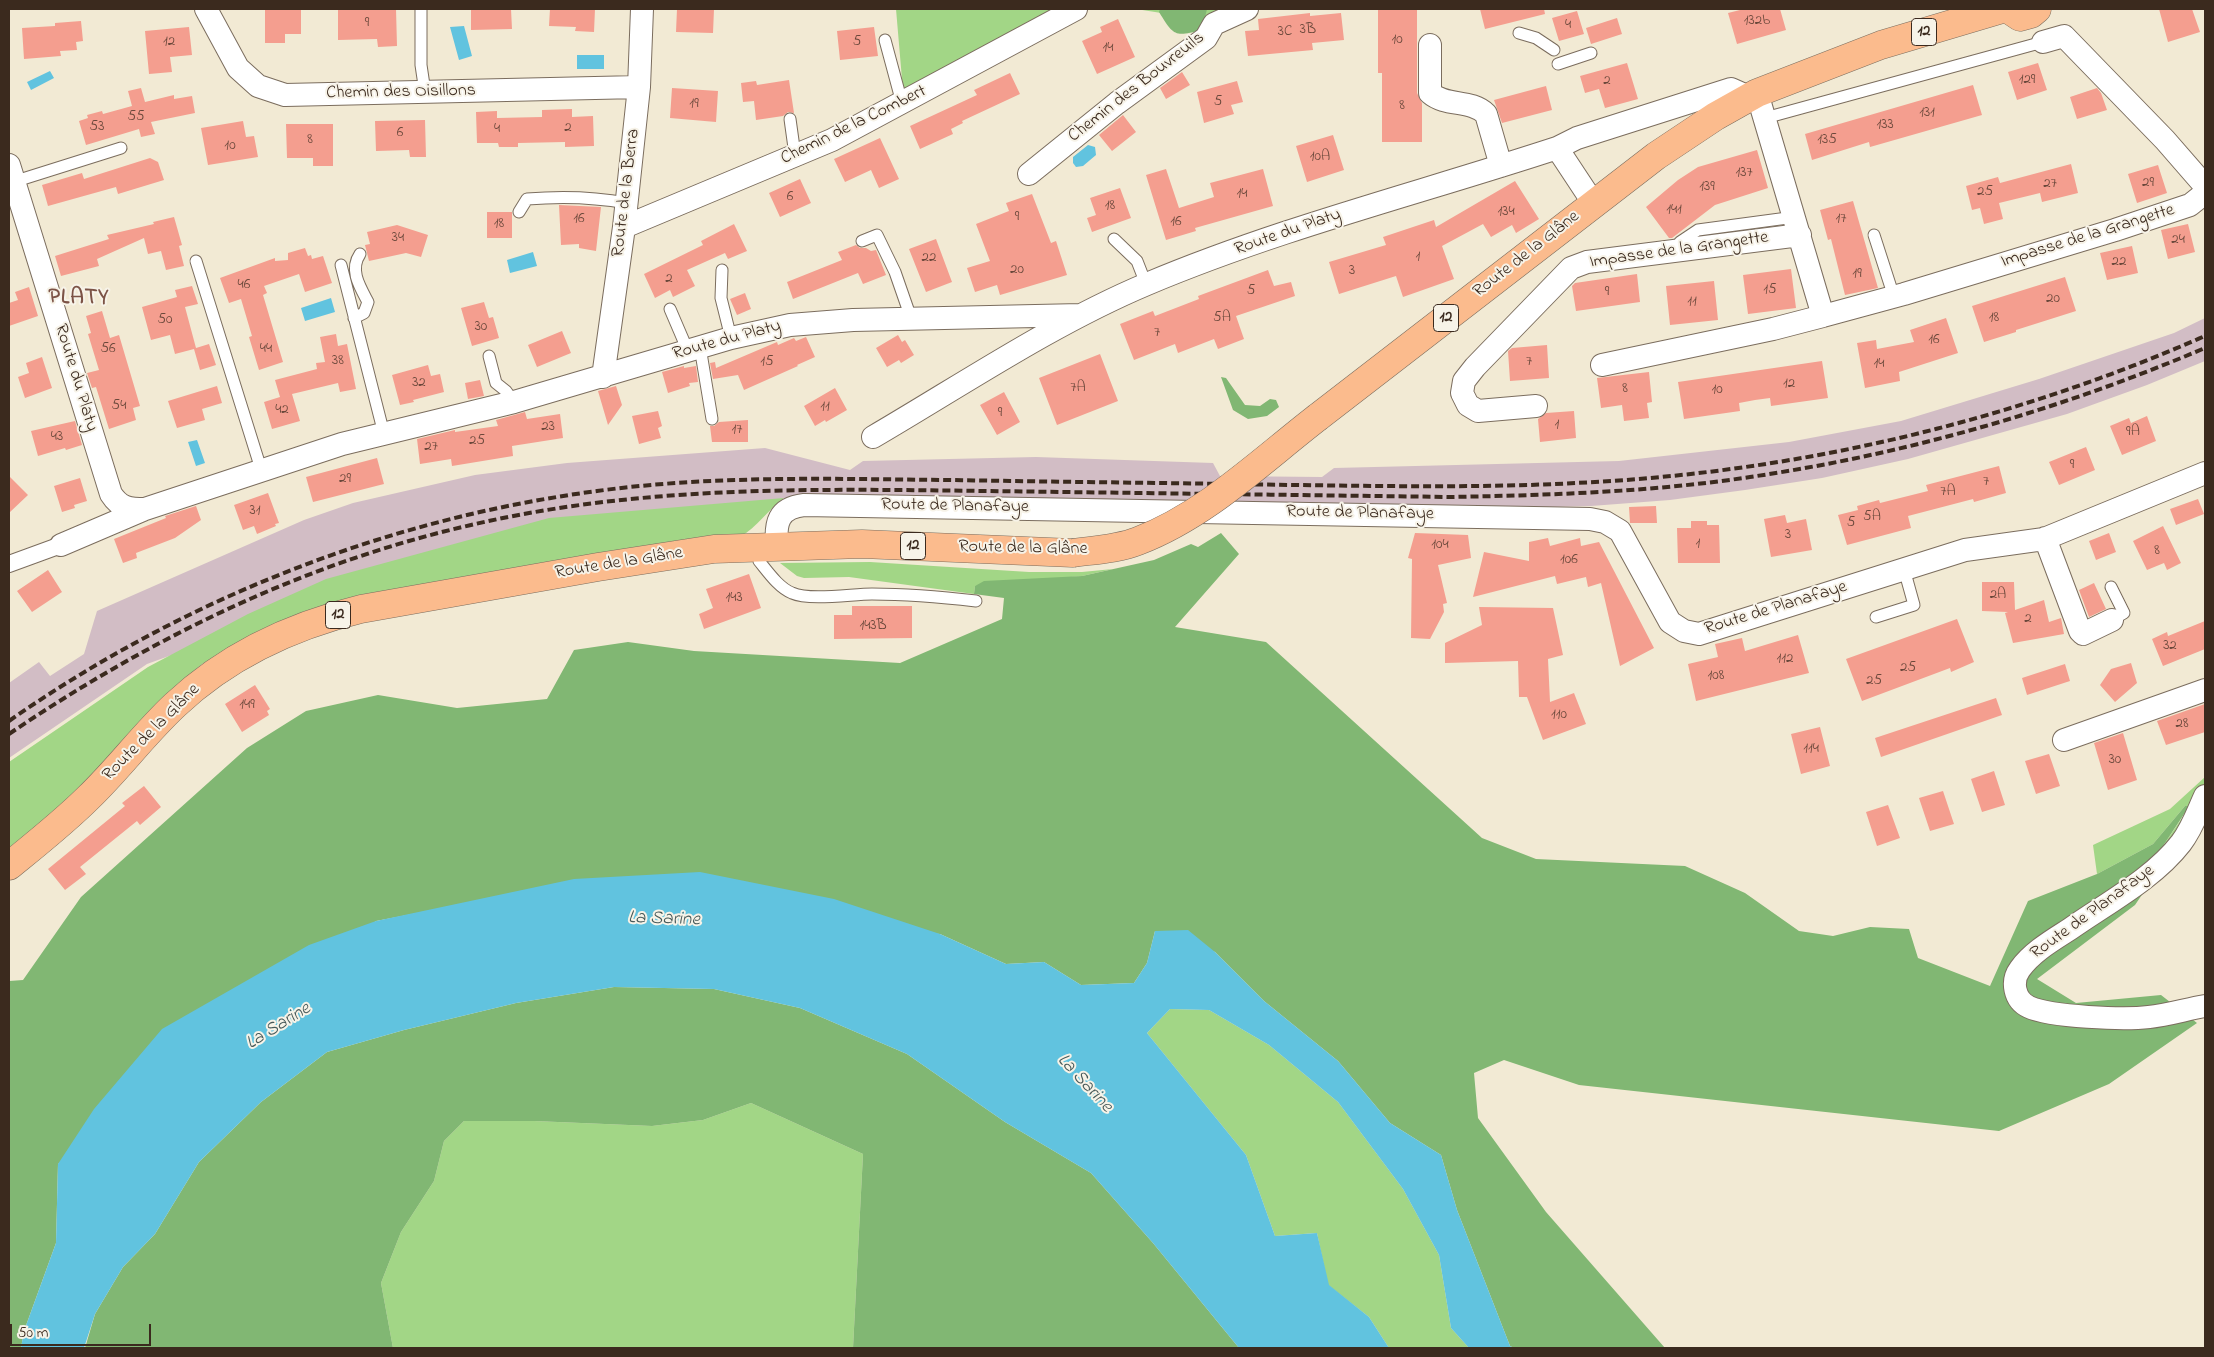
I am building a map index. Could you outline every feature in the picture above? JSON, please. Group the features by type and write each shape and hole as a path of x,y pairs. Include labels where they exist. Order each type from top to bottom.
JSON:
{"main road":[{"name":"Route de la Glâne","path":"9,866 90,796 174,706 202,681 268,641 299,627 361,609 598,567 714,549 768,554 862,544 1074,553 1112,548 1136,542 1172,526 1203,507 1656,156 1753,95 1881,45 2002,9"},
{"path":"2008,9 2020,17 2031,14 2037,9"}],"street":[{"name":"Chemin des Oisillons","path":"206,9 238,68 258,86 285,95 639,88"},
{"name":"Route de la Berra","path":"603,377 627,204 639,88 642,9"},
{"name":"Chemin de la Combert","path":"624,227 832,140 1076,9"},
{"name":"Chemin des Bouvreuils","path":"1029,174 1117,103 1206,38 1214,24 1240,10 1247,9"},
{"path":"2043,42 2064,36 2165,140 2205,186"},
{"path":"1430,45 1430,93 1436,99 1480,108 1486,114 1501,166"},
{"name":"Route du Platy","path":"873,437 1080,315 1146,284 1199,263 1366,207 1557,148 1577,138 1731,89 1753,95"},
{"path":"1753,95 1765,118 1824,316"},
{"path":"1557,148 1594,204"},
{"name":"Route du Platy","path":"11,174 111,494 124,508 145,509"},
{"name":"Impasse de la Grangette","path":"1602,365 1773,329 1894,297 2190,205 2205,193"},
{"name":"Impasse de la Grangette","path":"1536,406 1478,411 1468,405 1462,393 1464,381 1474,368 1571,268 1587,262 1797,226"},
{"name":"Route du Platy","path":"61,545 145,509 260,469 342,444 514,402 731,338 790,324 911,318 1080,315"},
{"name":"Route de Planafaye","path":"768,554 781,516 791,508 804,505 1590,519 1605,522 1620,531 1670,622 1684,631 1699,634 1965,550 2045,538 2205,473"},
{"path":"2045,538 2080,631 2083,634 2112,620"},
{"path":"9,564 61,545"},
{"path":"2064,740 2205,690"},
{"name":"Route de Planafaye","path":"2205,796 2182,842 2168,858 2144,878 2037,952 2019,969 2014,983 2017,998 2027,1007 2042,1011 2100,1017 2148,1017 2205,1006"}],"lane":[{"path":"421,9 421,65 425,92"},
{"path":"1519,32 1536,38 1554,50"},
{"path":"885,40 902,103"},
{"path":"1765,118 2043,42"},
{"path":"1558,64 1592,53"},
{"path":"790,119 795,156"},
{"path":"11,174 121,148"},
{"path":"519,212 527,199 598,198 627,204"},
{"path":"1680,242 1698,230 1797,226"},
{"path":"862,241 877,234 895,272 911,318"},
{"path":"1874,234 1894,297"},
{"path":"1114,239 1136,260 1146,284"},
{"path":"354,318 364,313 368,302 355,270 356,260 360,254"},
{"path":"196,261 260,469"},
{"path":"341,265 384,434"},
{"path":"722,270 721,298 731,338"},
{"path":"670,309 694,349 712,419"},
{"path":"489,356 496,384 506,391 514,402"},
{"path":"768,554 776,581 791,593 806,596 874,594 976,601"},
{"path":"1876,617 1914,605 1904,569"},
{"path":"2112,587 2124,613 2112,620"}],"shaded area":[{"path":"2205,318 2205,361 2147,385 2067,414 1908,459 1822,478 1670,500 1591,506 1512,508 784,498 690,537 356,588 147,664 9,758 9,683 39,662 50,676 84,654 97,611 304,520 353,503 475,475 567,463 765,448 850,470 863,461 1036,457 1213,463 1220,476 1322,477 1334,468 1619,461 1789,442 1901,421 2039,379 2174,333"}],"green space":[{"path":"896,9 1068,9 903,91"},
{"path":"1136,9 1233,9 1212,21"},
{"path":"1160,9 1207,9 1202,30 1180,34 1168,26 1159,12"},
{"path":"1221,377 1226,378 1245,405 1260,406 1270,399 1276,400 1279,407 1267,416 1248,419 1233,410"},
{"path":"784,498 740,537 347,602 306,611 258,631 202,664 177,686 94,776 9,854 9,762 148,667 248,614 326,579 549,518"},
{"path":"1221,533 1239,554 1175,627 1266,642 1482,838 1536,859 1685,866 1745,893 1799,931 1833,936 1870,927 1909,929 1918,958 1990,986 2028,901 2097,874 2153,844 2185,806 2188,806 2163,846 2154,855 2156,874 2135,905 2037,979 2076,1003 2161,995 2197,1023 2109,1084 1999,1131 1579,1085 1504,1060 1474,1073 1478,1118 1546,1212 1665,1348 1514,1348 1510,1346 1457,1210 1441,1155 1390,1123 1338,1061 1264,1001 1215,952 1155,931 1147,963 1134,983 1081,985 1044,962 1006,964 940,934 460,905 376,921 58,1164 56,1243 24,1331 21,1348 9,1348 9,981 23,980 81,897 247,748 306,711 378,695 457,708 547,699 574,650 628,642 694,651 900,663 1002,619 1004,598 974,594 975,586 984,581 1082,576 1154,560 1191,544 1198,547"},
{"path":"870,562 1029,572 1082,572 1113,569 1082,576 975,586 974,594 849,577 804,578 797,576 780,563"},
{"path":"2205,777 2193,809 2154,862 2154,855 2163,846 2188,809 2188,806 2185,806 2153,844 2097,874 2093,845 2170,809"},
{"path":"614,987 714,989 800,1008 907,1054 1005,1122 1091,1173 1153,1243 1239,1348 853,1348 863,1154 751,1103 703,1120 652,1126 534,1121 464,1121 444,1141 434,1181 401,1232 381,1283 393,1348 85,1348 95,1314 123,1267 155,1234 199,1162 261,1102 327,1052 404,1030 516,1003"},
{"path":"1170,1009 1209,1010 1269,1045 1338,1102 1403,1189 1439,1255 1451,1328 1469,1348 1389,1348 1369,1317 1328,1285 1317,1233 1275,1236 1246,1155 1147,1033"},
{"path":"751,1103 863,1154 853,1348 393,1348 381,1283 401,1232 434,1181 444,1141 464,1121 534,1121 652,1126 703,1120"}],"water":[{"path":"464,26 472,56 459,60 450,27"},
{"path":"577,55 604,55 604,69 577,69"},
{"path":"50,71 54,78 31,90 27,82"},
{"path":"1088,145 1095,147 1096,155 1083,166 1076,167 1073,163 1073,157"},
{"path":"533,252 537,266 510,273 507,260"},
{"path":"331,298 335,312 305,321 301,308"},
{"path":"197,440 205,463 196,466 188,442"},
{"name":"La Sarine","path":"700,872 834,899 940,934 1006,964 1044,962 1081,985 1134,983 1147,963 1155,931 1188,930 1215,952 1264,1001 1338,1061 1390,1123 1441,1155 1457,1210 1510,1346 1514,1348 1469,1348 1451,1328 1439,1255 1403,1189 1338,1102 1269,1045 1209,1010 1170,1009 1147,1033 1246,1155 1275,1236 1317,1233 1329,1285 1369,1317 1389,1348 1239,1348 1153,1243 1091,1173 1005,1122 907,1054 800,1008 714,989 614,987 516,1003 404,1030 327,1052 261,1102 199,1162 155,1234 123,1267 95,1314 84,1348 21,1348 24,1331 56,1243 58,1164 94,1109 162,1029 309,945 376,921 574,879"}],"building":[{"path":"265,9 301,9 301,34 285,34 285,43 265,43"},
{"path":"338,9 396,9 397,46 378,47 377,39 338,40"},
{"path":"471,9 511,9 512,29 471,30"},
{"path":"550,9 595,9 594,32 575,31 576,27 549,26"},
{"path":"677,9 714,9 713,33 676,32"},
{"path":"1378,9 1417,9 1417,93 1422,103 1422,142 1382,142 1382,73 1378,73"},
{"path":"1480,9 1544,9 1545,14 1485,29"},
{"path":"1744,9 1780,9 1786,30 1737,44 1728,13"},
{"path":"2159,9 2192,9 2200,32 2168,42"},
{"path":"1577,11 1584,34 1559,41 1552,18"},
{"path":"1310,13 1310,16 1341,13 1344,40 1312,43 1313,50 1248,56 1245,31 1259,30 1258,19"},
{"path":"1617,18 1622,34 1591,44 1586,28"},
{"path":"1118,19 1135,57 1097,74 1082,41 1102,32 1100,27"},
{"path":"81,21 83,41 76,42 77,50 60,51 61,56 24,59 22,28 55,26 55,23"},
{"path":"189,27 192,55 170,57 172,72 149,74 145,31"},
{"path":"874,27 878,56 840,60 837,31"},
{"path":"1627,63 1638,99 1605,108 1599,89 1585,93 1580,76"},
{"path":"2038,63 2047,90 2017,100 2008,72"},
{"path":"1182,72 1190,85 1166,99 1160,88"},
{"path":"1010,73 1020,94 962,121 963,123 951,129 953,134 920,149 910,126 977,95 974,90"},
{"path":"789,80 794,113 788,112 783,116 756,120 754,101 743,102 741,83 756,81 757,85"},
{"path":"1237,81 1243,102 1231,105 1234,114 1204,123 1197,92"},
{"path":"1973,85 1982,115 1870,147 1869,142 1812,160 1805,134"},
{"path":"1546,86 1552,110 1502,123 1494,100"},
{"path":"141,88 145,102 174,95 174,99 192,96 195,113 151,122 155,134 141,137 139,129 86,145 79,121 88,118 87,115 102,111 103,114 132,106 128,91"},
{"path":"672,88 718,91 716,122 670,118"},
{"path":"2097,88 2101,93 2107,110 2077,119 2070,97"},
{"path":"572,109 572,117 593,116 594,146 565,147 565,142 518,143 518,147 499,147 498,143 477,143 476,112 497,111 497,118 542,117 542,110"},
{"path":"1123,115 1136,132 1112,151 1099,135"},
{"path":"425,120 426,157 410,157 409,150 376,151 375,121"},
{"path":"243,121 246,137 254,136 258,157 208,165 201,128"},
{"path":"286,124 333,124 333,166 313,166 313,158 287,158"},
{"path":"1333,135 1344,170 1307,182 1296,146"},
{"path":"880,138 899,179 879,188 871,170 845,182 834,159"},
{"path":"1757,150 1768,188 1715,205 1672,238 1669,238 1646,207 1678,180 1698,167"},
{"path":"150,158 158,162 164,180 118,194 116,187 48,206 42,185 82,173 84,179"},
{"path":"2071,164 2078,193 2042,202 2040,193 1999,203 2003,219 1984,224 1980,208 1972,210 1966,186 1998,177 2000,183"},
{"path":"2158,165 2167,193 2137,203 2128,174"},
{"path":"1166,169 1179,208 1214,197 1210,183 1263,169 1273,206 1195,228 1196,231 1166,240 1146,175"},
{"path":"800,179 811,203 780,217 769,193"},
{"path":"1515,181 1539,219 1516,233 1512,225 1491,237 1483,224 1442,246 1454,279 1403,297 1396,276 1339,294 1329,262 1386,245 1383,237 1434,220 1436,227"},
{"path":"1120,188 1131,218 1092,232 1087,218 1096,215 1090,198"},
{"path":"1032,194 1051,243 1056,241 1067,275 1000,295 997,285 975,292 967,268 990,261 976,224 1009,211 1006,203"},
{"path":"1853,201 1878,288 1845,295 1831,239 1828,240 1820,210"},
{"path":"559,205 601,207 596,251 579,248 579,244 561,245"},
{"path":"487,212 512,212 512,238 487,238"},
{"path":"174,217 182,245 179,246 184,266 166,270 161,251 148,254 144,238 97,259 99,266 61,276 55,256 109,239 107,235 154,224 153,222"},
{"path":"734,224 747,251 728,259 725,253 687,270 695,286 673,297 670,290 655,298 644,274 703,245 701,241"},
{"path":"2188,224 2195,252 2168,259 2161,230"},
{"path":"397,225 428,235 421,257 406,253 369,261 365,245 370,244 367,232"},
{"path":"936,239 952,282 926,292 909,249"},
{"path":"856,245 871,251 876,250 886,275 863,284 858,273 793,299 787,282 842,260 838,252"},
{"path":"2132,246 2138,273 2107,280 2100,253"},
{"path":"305,248 308,256 311,255 312,259 323,256 332,283 305,292 299,274 264,286 267,293 263,295 283,362 259,370 249,337 252,336 241,299 229,303 220,278 275,258 275,261 288,260 288,253"},
{"path":"1791,269 1796,308 1748,314 1743,275"},
{"path":"1268,270 1274,286 1291,282 1295,296 1236,316 1244,339 1218,349 1214,339 1178,353 1175,344 1134,360 1120,324 1153,311 1155,316 1199,299 1198,296"},
{"path":"1637,274 1640,302 1576,311 1572,286 1575,283"},
{"path":"2065,277 2076,311 1984,342 1972,306"},
{"path":"1714,281 1718,320 1670,325 1666,286"},
{"path":"192,286 198,304 185,307 196,348 209,344 216,365 200,370 194,349 175,354 170,335 151,340 142,307 177,297 175,290"},
{"path":"29,287 38,316 9,326 9,303 18,300 15,292"},
{"path":"745,293 751,309 737,315 730,299"},
{"path":"484,302 489,318 493,317 499,338 472,346 461,308"},
{"path":"102,311 110,338 119,335 140,406 133,408 136,420 109,429 96,387 92,388 87,373 99,370 88,334 91,333 86,316"},
{"path":"1946,318 1958,353 1899,372 1900,381 1865,388 1857,343 1876,340 1877,349 1914,342 1910,330"},
{"path":"562,331 571,353 537,367 528,345"},
{"path":"336,334 338,346 347,344 356,389 340,392 338,383 292,394 300,421 272,429 264,402 280,397 275,380 317,369 316,363 325,362 320,337"},
{"path":"898,335 902,342 905,340 914,355 901,363 899,360 887,367 876,348"},
{"path":"806,337 815,357 798,366 744,390 738,375 713,379 710,363 715,362 716,368 777,342 778,345 794,338 796,341"},
{"path":"1547,345 1549,378 1510,381 1508,351 1512,348"},
{"path":"1100,354 1118,401 1057,425 1039,378"},
{"path":"42,357 52,388 25,398 18,377 29,373 26,363"},
{"path":"1822,361 1828,398 1771,406 1770,398 1755,400 1739,403 1740,411 1684,419 1678,382"},
{"path":"428,365 431,376 440,374 444,392 400,405 392,375"},
{"path":"684,366 684,368 696,366 698,382 689,383 690,386 668,393 662,372"},
{"path":"1649,372 1652,402 1647,403 1649,418 1624,421 1622,405 1601,408 1597,378"},
{"path":"480,380 484,396 468,399 465,383"},
{"path":"217,386 222,403 202,409 205,420 177,428 168,401"},
{"path":"616,386 622,405 608,425 598,391"},
{"path":"835,388 847,410 815,426 804,406"},
{"path":"1004,392 1020,422 997,435 980,405"},
{"path":"658,411 662,426 658,428 661,438 639,444 632,416"},
{"path":"1574,411 1576,438 1540,442 1538,419 1546,413"},
{"path":"525,412 527,419 560,414 563,438 512,446 513,456 452,466 451,459 420,464 417,439 455,430 455,432 498,426 496,420"},
{"path":"2147,416 2156,441 2122,455 2110,426 2129,418 2131,423"},
{"path":"748,420 748,442 712,442 710,426 714,426 719,422"},
{"path":"75,421 82,445 38,456 31,431"},
{"path":"2086,447 2095,470 2059,485 2049,462"},
{"path":"377,458 384,484 313,502 306,477"},
{"path":"1999,466 2006,493 1974,502 1973,499 1908,516 1911,528 1847,545 1838,515 1858,510 1857,506 1879,500 1880,503 1928,491 1926,485"},
{"path":"9,476 28,495 9,513"},
{"path":"80,478 87,501 74,505 75,508 62,512 54,486"},
{"path":"268,493 279,523 257,534 254,526 243,530 234,505"},
{"path":"2198,499 2204,514 2176,525 2170,509"},
{"path":"196,506 201,520 175,538 136,553 137,558 123,563 114,539 166,518 165,516"},
{"path":"1656,506 1657,523 1630,523 1629,507"},
{"path":"1785,515 1787,523 1806,519 1812,550 1771,557 1764,519"},
{"path":"1691,521 1707,521 1707,525 1719,525 1720,563 1678,563 1677,528 1691,528"},
{"path":"2163,526 2181,563 2167,570 2164,563 2147,570 2133,541"},
{"path":"1415,533 1468,535 1471,558 1438,565 1447,603 1443,604 1444,612 1430,639 1411,638 1412,559 1408,558"},
{"path":"2109,533 2116,552 2096,560 2089,541"},
{"path":"1548,538 1550,546 1580,538 1581,546 1599,542 1654,648 1620,666 1601,583 1588,587 1586,577 1557,584 1555,576 1473,597 1484,552 1529,561 1529,542"},
{"path":"48,570 62,592 32,612 17,591"},
{"path":"749,574 761,608 704,629 699,614 713,608 706,589"},
{"path":"1982,582 2014,582 2015,610 2044,600 2049,622 2061,618 2064,634 2013,643 2005,613 2008,612 1982,611"},
{"path":"2094,583 2106,609 2089,617 2079,590"},
{"path":"852,606 912,606 912,638 834,639 834,615 852,615"},
{"path":"1479,607 1553,608 1563,655 1548,659 1550,702 1574,693 1586,724 1543,740 1527,697 1519,697 1518,661 1445,663 1445,643 1482,625"},
{"path":"1957,619 1974,662 1951,672 1950,668 1862,701 1846,659"},
{"path":"2205,621 2205,649 2163,666 2152,639 2167,632 2168,636"},
{"path":"1798,635 1809,673 1696,701 1688,664 1718,657 1715,644 1742,638 1745,651"},
{"path":"2131,663 2137,683 2115,702 2100,685 2111,669"},
{"path":"2065,664 2070,681 2027,695 2022,678"},
{"path":"255,685 270,709 267,711 269,715 242,732 225,704"},
{"path":"1996,698 2002,715 1881,757 1875,738"},
{"path":"2205,704 2205,732 2166,745 2157,721"},
{"path":"1820,727 1830,766 1801,774 1791,734"},
{"path":"2123,733 2137,780 2108,790 2094,743"},
{"path":"2049,754 2060,786 2036,794 2025,761"},
{"path":"1994,771 2005,805 1982,812 1971,779"},
{"path":"144,786 161,807 140,825 137,821 80,867 86,874 65,890 48,869 125,806 122,803"},
{"path":"1943,791 1954,824 1930,831 1919,798"},
{"path":"1888,805 1900,838 1877,846 1866,812"}],"railway":[{"path":"9,721 76,677 145,638 216,602 290,571 364,544 441,522 518,504 597,491 685,482 729,480 950,480 1505,486 1657,477 1738,468 1818,455 1898,438 1976,418 2054,394 2130,367 2205,336"},
{"path":"9,734 118,666 231,608 289,583 348,560 409,541 471,525 535,512 663,496 792,490 1452,497 1564,494 1676,486 1750,477 1867,456 1982,427 2094,391 2205,348"}],"district":[{"name":"PLATY","path":"79,299"}]}
